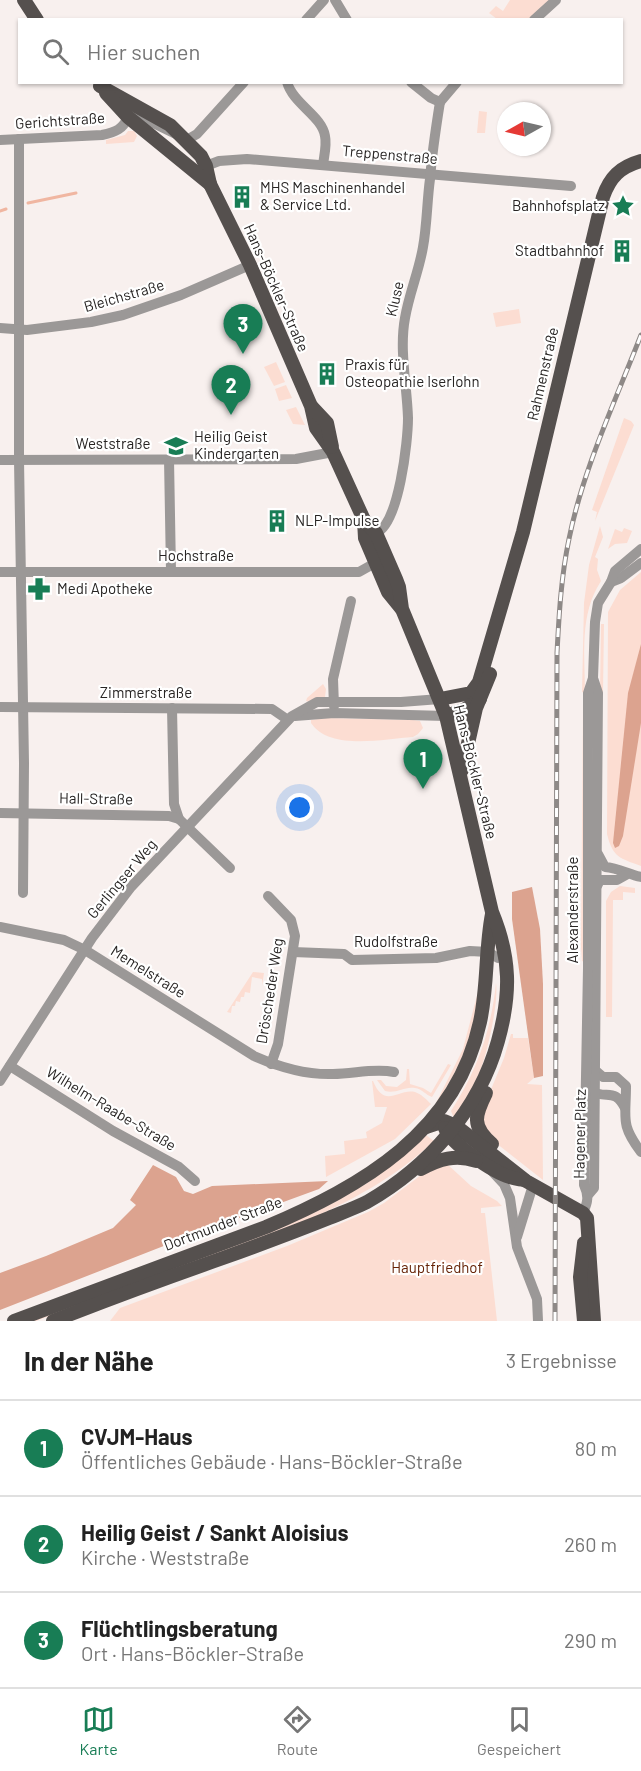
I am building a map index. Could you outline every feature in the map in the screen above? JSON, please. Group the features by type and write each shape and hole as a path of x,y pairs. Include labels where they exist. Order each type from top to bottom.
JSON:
{"main road":[{"name":"Hans-Böckler-Straße","path":"98,84 128,117 210,184"},
{"name":"Hans-Böckler-Straße","path":"98,84 170,125 201,156 210,184 250,266 311,406 316,428 333,452 363,520 365,538 382,563 446,716 492,912 502,937 507,976 505,1008 496,1050 478,1090 449,1128"},
{"name":"Rahmenstraße","path":"440,699 471,693 478,682 523,532 603,197 617,172 641,161"},
{"name":"Hans-Böckler-Straße","path":"363,520 376,533 382,563"},
{"name":"Rahmenstraße","path":"461,774 473,720 496,650 500,613"},
{"path":"446,716 465,710 480,699"},
{"name":"Hans-Böckler-Straße","path":"489,1068 498,1011 493,955 488,932 492,912"},
{"name":"Hans-Böckler-Straße","path":"426,1127 459,1079 473,1048 493,955"},
{"path":"449,1128 487,1029 492,999 493,955"},
{"path":"496,1050 493,1076 477,1111 477,1123 482,1135 512,1161 526,1180"},
{"path":"426,1127 449,1128 585,1220"},
{"name":"Dortmunder Straße","path":"14,1321 303,1212 361,1180 409,1144 426,1127"},
{"path":"449,1128 484,1164"},
{"name":"Dortmunder Straße","path":"53,1321 294,1232 365,1203 406,1177 449,1128"},
{"path":"406,1177 442,1159 467,1157 509,1177 526,1180"},
{"path":"584,1321 581,1261 585,1220"},
{"path":"585,1220 594,1321"}],"street":[{"path":"308,18 324,0"},
{"path":"335,0 346,18"},
{"path":"536,18 556,0"},
{"path":"128,117 139,116 183,138 197,134 242,84"},
{"path":"288,84 292,94 317,120 324,132 326,137 323,165"},
{"path":"414,84 440,102 455,84"},
{"name":"Kluse","path":"376,533 381,531 390,520 403,469 408,420 403,332 423,246 440,102"},
{"name":"Gerichtstraße","path":"0,140 102,135 115,132 124,126 128,117"},
{"path":"20,139 18,329 23,893"},
{"name":"Treppenstraße","path":"206,166 219,161 247,159 571,186"},
{"name":"Bleichstraße","path":"0,328 27,330 91,322 123,315 181,295 250,266"},
{"name":"Weststraße","path":"0,460 297,459 333,452"},
{"path":"169,459 171,571"},
{"name":"Alexanderstraße","path":"585,1110 594,1077 596,876 588,693 593,678 595,622 598,603 615,571 641,549"},
{"name":"Hochstraße","path":"0,572 359,572 382,563"},
{"path":"611,582 621,578 641,563"},
{"path":"334,707 333,679 351,601"},
{"name":"Alexanderstraße","path":"593,678 598,693 597,851 586,1020 594,1077"},
{"path":"290,718 334,707 440,699"},
{"name":"Zimmerstraße","path":"0,707 272,709 290,718"},
{"path":"334,707 446,716"},
{"path":"172,708 174,804 179,819 230,868"},
{"name":"Gerlingser Weg","path":"0,1081 85,950 131,887 290,718"},
{"name":"Hall-Straße","path":"0,813 169,816 179,819"},
{"path":"596,876 617,880 626,875 641,878"},
{"name":"Dröscheder Weg","path":"268,896 291,920 295,936 278,1044 271,1064"},
{"name":"Memelstraße","path":"0,927 64,940 85,950 254,1056 271,1064 315,1074 380,1069 394,1072"},
{"name":"Rudolfstraße","path":"293,952 344,954 352,960 436,958 470,951 493,955"},
{"name":"Wilhelm-Raabe-Straße","path":"10,1066 113,1131 179,1167 195,1181"},
{"path":"625,1108 621,1099 616,1095 591,1092 594,1077 616,1077 626,1086 625,1122 628,1135 641,1152"},
{"name":"Hagener Platz","path":"588,1195 594,1188 596,1094"},
{"name":"Hagener Platz","path":"585,1110 584,1185 588,1195 585,1220"},
{"path":"484,1164 504,1184 510,1198 519,1253 537,1299 538,1321"},
{"path":"516,1240 526,1180"}],"green space":[{"path":"510,0 554,0 533,18 496,18 489,13 496,6 503,11"},
{"path":"479,111 487,112 485,133 477,133"},
{"path":"128,131 134,131 137,136 134,142 106,144 106,140 125,135"},
{"path":"519,309 521,323 496,327 493,313"},
{"path":"276,362 285,382 274,386 264,367"},
{"path":"286,385 292,398 279,401 275,389"},
{"path":"296,407 305,425 293,424 286,410"},
{"path":"624,418 634,425 595,521 597,512 592,510"},
{"path":"600,526 603,537 595,557 598,559 597,570 601,581 589,607 586,621 585,693 582,692 584,603 589,565"},
{"path":"624,528 632,531 627,543 615,544 608,549 615,529 622,532"},
{"path":"641,572 641,866 618,856 607,834 608,612 620,590"},
{"path":"601,624 604,624 603,693 600,693"},
{"path":"323,684 326,689 325,697 306,701 307,698"},
{"path":"585,699 584,962 581,947 583,701"},
{"path":"325,718 413,720 420,721 423,728 413,737 373,741 344,740 320,732 311,723 311,720"},
{"path":"620,886 635,888 635,893 623,892 623,900 613,900 612,1017 606,1017 606,901 611,892"},
{"path":"253,972 264,973 262,986 262,979 252,977 250,993 245,992 240,1002 236,1001 235,1006 232,1006 231,1013 227,1012"},
{"path":"496,983 494,1017 481,1070 453,1116 451,1111 468,1081 481,1050 491,1018"},
{"path":"480,984 466,1048 435,1105 463,1049"},
{"path":"511,1034 513,1038 528,1038 534,1078 527,1084 542,1085 543,1180 492,1140 480,1116 504,1058"},
{"path":"448,1064 451,1065 432,1097 415,1088 385,1091 377,1080 381,1080 386,1086 397,1087 406,1080 407,1069 409,1069 410,1084 431,1093"},
{"path":"372,1081 382,1094 387,1096 415,1092 431,1104 395,1139 326,1177 325,1156 345,1154 344,1141 367,1138 366,1132 382,1123 387,1107 375,1107"},
{"path":"426,1135 434,1141 404,1166 372,1187 322,1214 36,1321 27,1321 284,1226 366,1184"},
{"name":"Hauptfriedhof","path":"446,1163 471,1186 502,1206 481,1208 481,1213 485,1213 497,1321 110,1321 120,1308 287,1246 368,1212 384,1203 429,1169"}],"shaded area":[{"path":"641,644 641,723 623,836 619,846 615,848 613,843 628,693"},
{"path":"532,887 540,929 543,984 543,1076 534,1078 512,919 512,892"},
{"path":"153,1165 176,1177 184,1191 193,1194 212,1186 328,1181 319,1189 179,1240 0,1310 0,1273 113,1228 136,1205 130,1200"}],"waterway":[{"path":"28,203 76,193"},
{"path":"0,211 6,209"}],"railway":[{"path":"555,1321 557,653 561,596 569,539 582,487 641,335"}],"place":[{"name":"MHS Maschinenhandel & Service Ltd.","path":"242,197"},
{"name":"Bahnhofsplatz","path":"623,206"},
{"name":"Stadtbahnhof","path":"622,251"},
{"name":"Flüchtlingsberatung","path":"243,354"},
{"name":"Praxis für Osteopathie Iserlohn","path":"327,374"},
{"name":"Heilig Geist / Sankt Aloisius","path":"231,415"},
{"name":"Heilig Geist Kindergarten","path":"176,446"},
{"name":"NLP-Impulse","path":"277,521"},
{"name":"Medi Apotheke","path":"39,589"},
{"name":"CVJM-Haus","path":"423,789"}]}
